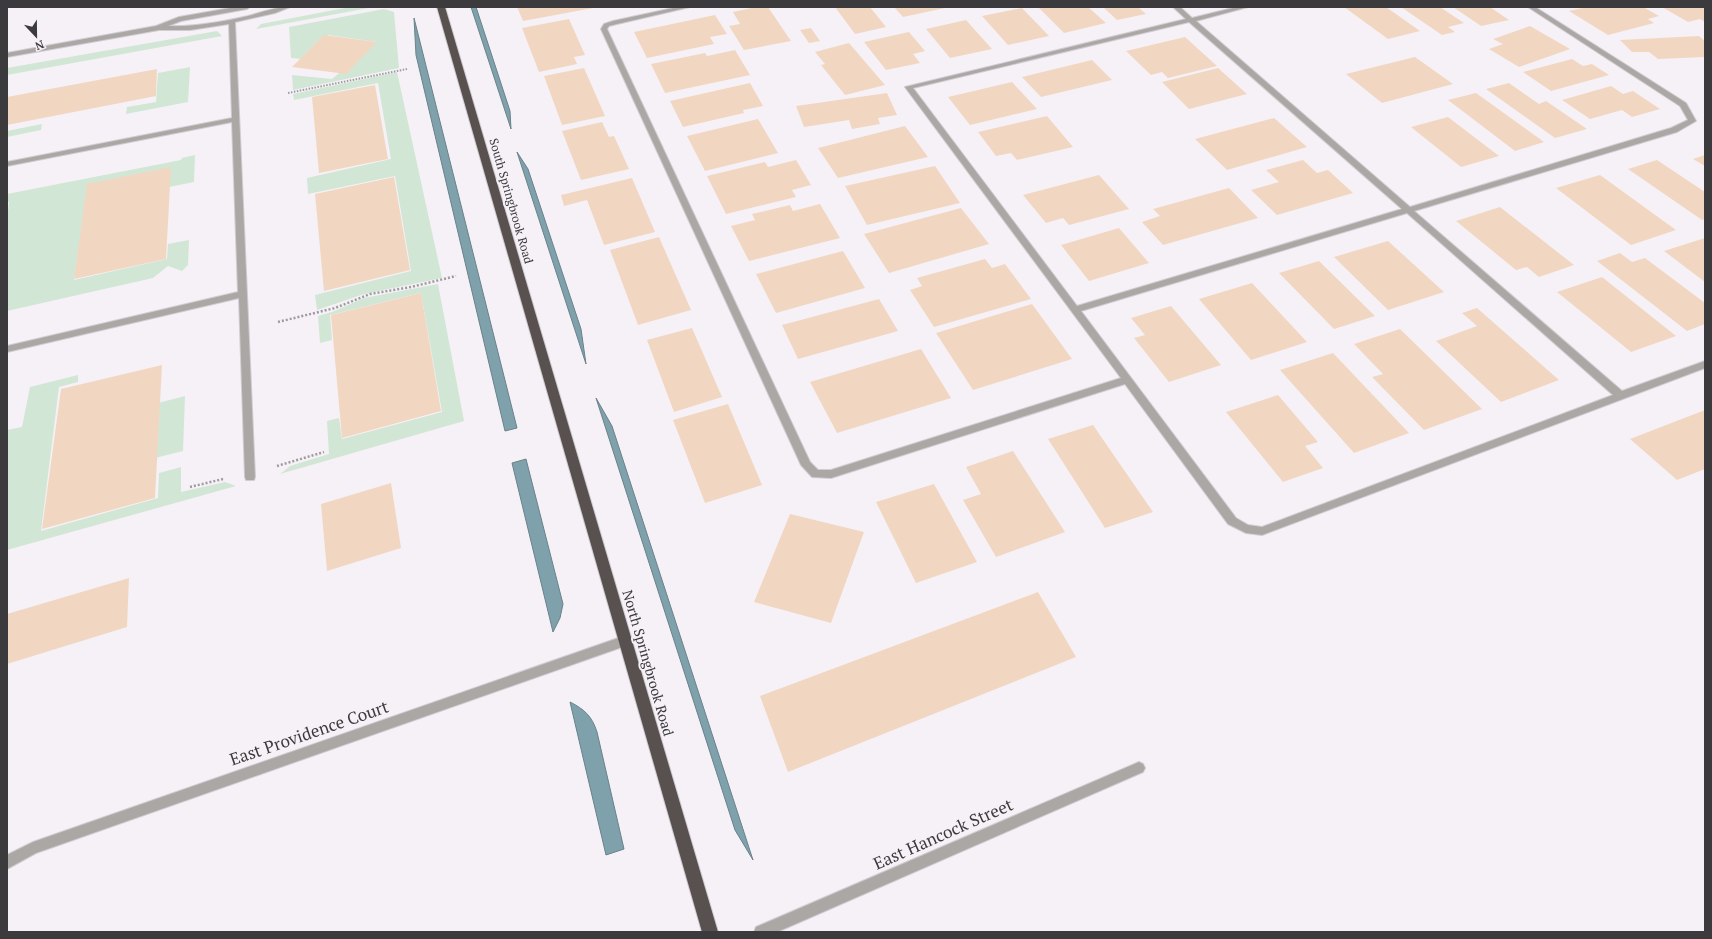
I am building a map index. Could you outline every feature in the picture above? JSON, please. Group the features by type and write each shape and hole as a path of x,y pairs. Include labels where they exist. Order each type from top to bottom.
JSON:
{"highway":[{"name":"South Springbrook Road","path":"441,7 556,403"},
{"name":"North Springbrook Road","path":"556,403 624,641 710,932"}],"street":[{"path":"7,55 158,28 179,20 248,7"},
{"path":"158,28 180,30 267,14 287,7"},
{"path":"687,7 614,22 606,25 604,29 806,465 816,474 831,474 1127,380"},
{"path":"1176,7 1621,396"},
{"path":"1245,7 909,87 1232,521 1246,529 1262,530 1705,364"},
{"path":"1075,310 1674,130 1692,121 1683,105 1531,7"},
{"path":"232,20 250,476"},
{"path":"7,164 236,119"},
{"path":"7,349 243,294"},
{"name":"East Providence Court","path":"7,862 41,845 624,641"},
{"name":"East Hancock Street","path":"761,932 1139,768"}],"path":[{"path":"288,93 407,69"},
{"path":"278,322 334,308 370,294 411,288 456,276"}],"green space":[{"path":"350,7 374,7 256,29 261,24"},
{"path":"384,9 394,12 399,68 293,90 292,75 332,79 377,42 328,35 302,59 291,58 289,27"},
{"path":"217,31 222,36 7,75 7,68"},
{"path":"190,67 188,102 126,114 127,107 156,102 158,73"},
{"path":"397,72 442,278 364,294 317,310 315,295 411,271 395,176 308,194 307,178 391,159 378,83 294,100 293,94"},
{"path":"42,124 41,130 7,137 7,131"},
{"path":"195,155 194,182 169,187 88,185 74,280 167,259 168,244 189,240 188,265 182,271 168,266 153,278 7,311 7,220 9,202 7,202 7,194 181,160 182,158"},
{"path":"438,284 464,421 280,474 290,466 329,454 327,421 339,418 342,439 442,412 421,293 330,315 332,340 320,343 318,316 332,312 364,298"},
{"path":"78,375 78,382 59,387 41,531 158,498 159,473 181,467 181,492 225,482 236,486 7,550 7,430 22,427 30,387"},
{"path":"185,396 183,451 155,458 158,403"}],"water":[{"path":"471,7 476,7 510,111 511,129"},
{"path":"414,18 517,428 505,431 416,55"},
{"path":"517,152 528,169 581,329 586,364"},
{"path":"596,398 612,426 753,860 735,830"},
{"path":"526,459 563,604 560,618 553,632 512,463"},
{"path":"570,702 579,707 590,717 597,732 624,849 606,855"}],"building":[{"path":"517,7 593,7 593,8 523,21"},
{"path":"756,7 768,7 791,41 744,50 729,26 740,24 733,12"},
{"path":"835,7 870,7 886,27 855,34"},
{"path":"894,7 944,7 945,8 903,17"},
{"path":"1038,7 1088,7 1106,23 1064,33"},
{"path":"1103,7 1138,7 1146,14 1117,20"},
{"path":"1344,7 1386,7 1420,31 1388,39"},
{"path":"1401,7 1440,7 1464,23 1448,27 1455,32 1442,35"},
{"path":"1453,7 1490,7 1509,20 1481,26"},
{"path":"1587,7 1643,7 1659,16 1648,19 1654,23 1608,35 1569,11"},
{"path":"1662,7 1705,7 1705,22 1700,19 1688,22"},
{"path":"1022,8 1049,36 1008,45 982,16"},
{"path":"715,15 727,34 710,37 714,44 647,58 634,32"},
{"path":"569,19 585,55 574,57 577,64 539,72 522,28"},
{"path":"966,20 992,49 950,58 926,29"},
{"path":"1530,26 1570,49 1519,67 1489,49 1503,44 1493,39"},
{"path":"811,28 820,41 809,43 800,30"},
{"path":"909,32 925,51 913,54 920,63 886,70 864,42"},
{"path":"324,35 377,42 346,74 292,67"},
{"path":"1699,36 1705,41 1705,57 1658,59 1649,52 1632,52 1620,40"},
{"path":"1185,37 1217,66 1168,78 1162,72 1151,75 1126,51"},
{"path":"849,43 885,85 845,95 821,65 825,64 815,52"},
{"path":"735,50 750,75 665,93 651,64 705,53 707,56"},
{"path":"1415,57 1453,84 1382,103 1346,74"},
{"path":"1572,59 1583,66 1592,64 1609,75 1551,91 1523,72"},
{"path":"1092,60 1112,80 1041,97 1022,77"},
{"path":"584,68 605,116 562,125 544,76"},
{"path":"1218,68 1247,94 1189,109 1162,82"},
{"path":"157,69 156,96 7,125 7,97"},
{"path":"1012,82 1037,109 970,125 948,97"},
{"path":"750,83 763,106 743,110 744,113 683,127 670,101"},
{"path":"1509,83 1539,104 1546,101 1587,129 1555,138 1486,89"},
{"path":"375,85 388,159 319,173 312,97"},
{"path":"1611,86 1623,94 1633,91 1660,109 1632,117 1622,110 1590,119 1562,100"},
{"path":"887,93 897,115 878,118 880,124 852,129 849,120 804,127 796,106"},
{"path":"1476,93 1544,142 1515,151 1448,100"},
{"path":"1047,116 1073,147 1017,160 1011,153 996,156 978,132"},
{"path":"1448,117 1499,156 1461,167 1411,127"},
{"path":"1274,118 1307,147 1227,170 1195,139"},
{"path":"758,119 778,153 705,171 687,136"},
{"path":"602,122 609,137 614,136 629,169 581,180 562,131"},
{"path":"905,126 928,157 838,178 818,148"},
{"path":"1705,155 1705,166 1693,159"},
{"path":"796,160 811,185 792,190 796,197 726,214 707,176 765,162 768,167"},
{"path":"1303,160 1317,173 1328,170 1353,193 1277,215 1251,190 1279,182 1266,170"},
{"path":"1657,160 1705,192 1705,219 1702,220 1628,169"},
{"path":"935,166 960,203 867,225 845,186"},
{"path":"171,167 166,259 74,279 87,184"},
{"path":"1099,175 1129,209 1069,225 1063,218 1046,223 1023,195"},
{"path":"1600,175 1676,230 1631,245 1556,188"},
{"path":"394,177 410,270 324,291 315,194"},
{"path":"632,178 655,232 604,245 587,200 564,206 561,195"},
{"path":"1229,188 1258,218 1163,245 1142,222 1160,216 1153,209"},
{"path":"820,204 840,238 749,261 731,226 755,220 752,214 790,205 793,211"},
{"path":"1500,207 1574,265 1539,277 1527,267 1516,270 1456,221"},
{"path":"961,208 989,244 889,273 864,234"},
{"path":"1119,228 1149,263 1089,281 1061,245"},
{"path":"659,237 691,310 638,325 610,250"},
{"path":"1705,238 1705,282 1664,251"},
{"path":"1388,241 1444,292 1388,310 1334,257"},
{"path":"843,251 865,288 776,313 756,274"},
{"path":"1620,253 1632,262 1645,258 1705,303 1705,324 1687,331 1597,261"},
{"path":"985,259 992,268 1005,264 1031,299 934,327 910,290 922,286 917,278"},
{"path":"1319,261 1375,316 1334,329 1279,273"},
{"path":"1602,277 1676,336 1631,352 1557,292"},
{"path":"1252,283 1307,342 1251,360 1199,299"},
{"path":"421,293 441,411 342,438 331,315"},
{"path":"879,299 898,331 798,359 782,325"},
{"path":"1032,304 1072,359 973,390 936,333"},
{"path":"1171,306 1221,365 1169,382 1134,338 1145,335 1131,318"},
{"path":"1477,308 1559,380 1501,402 1436,341 1477,326 1462,313"},
{"path":"692,328 722,397 674,412 647,340"},
{"path":"1400,329 1482,409 1424,430 1372,377 1383,374 1354,344"},
{"path":"921,349 951,398 837,433 810,382"},
{"path":"1333,353 1409,433 1354,453 1280,370"},
{"path":"162,365 155,498 42,529 61,389"},
{"path":"1278,395 1318,442 1305,446 1323,468 1283,482 1226,412"},
{"path":"728,404 762,485 705,503 673,420"},
{"path":"1705,410 1705,469 1677,480 1630,439"},
{"path":"1093,425 1153,512 1105,528 1048,439"},
{"path":"1013,451 1065,532 996,557 963,500 981,494 966,467"},
{"path":"391,483 401,548 327,571 321,504"},
{"path":"934,484 977,562 916,583 876,502"},
{"path":"790,514 864,532 831,623 754,602"},
{"path":"129,578 127,627 7,664 7,614"},
{"path":"1038,592 1076,657 788,772 760,696"}]}
